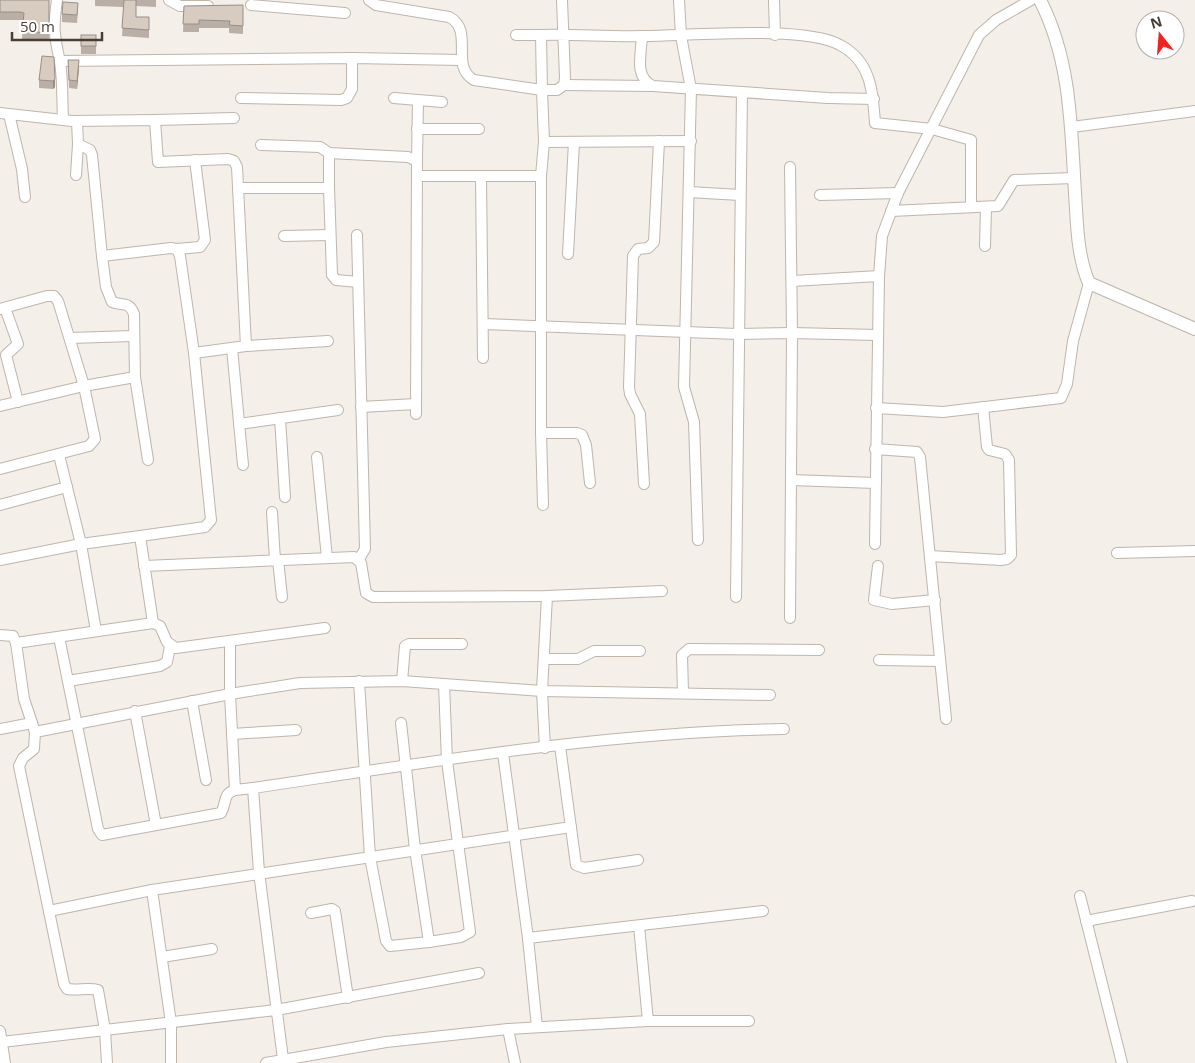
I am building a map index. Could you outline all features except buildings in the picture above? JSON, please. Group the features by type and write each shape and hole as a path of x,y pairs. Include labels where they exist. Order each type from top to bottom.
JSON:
{"street":[{"path":"57,0 53,25 56,51 60,62 63,120"},
{"path":"169,0 180,6 216,6"},
{"path":"370,0 376,5 449,17 457,21 461,30 462,60 467,76 474,80 542,90 556,90 564,85 653,86 874,98"},
{"path":"562,0 564,85"},
{"path":"680,0 681,36 691,89 684,387 694,422 698,540"},
{"path":"774,0 775,35"},
{"path":"875,544 875,449 879,276 882,236 898,193 979,35 996,20 1031,0"},
{"path":"876,408 942,412 1061,398 1067,384 1074,341 1089,283 1083,269 1066,75 1053,25 1040,0"},
{"path":"250,4 345,13"},
{"path":"516,35 775,35 822,38 841,45 866,68 871,80 874,98 875,123 932,129 972,140 971,207"},
{"path":"541,35 544,142 542,176 541,433 543,505"},
{"path":"642,36 641,74 644,82 653,86"},
{"path":"60,62 352,58 462,60"},
{"path":"241,98 347,98 352,89 352,58"},
{"path":"736,597 742,92"},
{"path":"394,98 442,102"},
{"path":"361,407 416,409 418,101"},
{"path":"1072,127 1195,111"},
{"path":"25,197 22,168 5,114 77,121 234,118"},
{"path":"155,120 158,162 228,159 234,161 237,167 240,188 246,346"},
{"path":"76,175 77,121"},
{"path":"417,129 480,129"},
{"path":"644,484 640,414 630,394 629,386 629,329 633,256 638,249 648,248 654,242 659,141"},
{"path":"544,142 691,141"},
{"path":"568,254 574,142"},
{"path":"78,144 90,150 92,155 108,296 112,302 126,304 131,307 134,314 134,376 148,460"},
{"path":"260,145 320,147 329,153 408,157 417,161"},
{"path":"329,153 329,235 332,275 336,280 358,282"},
{"path":"102,256 171,248 200,247 205,240 195,160"},
{"path":"790,168 792,281 790,618"},
{"path":"418,176 542,176"},
{"path":"481,176 483,358"},
{"path":"891,211 998,206 1014,180 1074,178"},
{"path":"240,188 329,188"},
{"path":"690,192 740,195"},
{"path":"820,195 898,193"},
{"path":"985,246 986,207"},
{"path":"284,236 329,235"},
{"path":"357,235 365,549 359,559"},
{"path":"0,560 81,544 205,526 211,520 194,353 180,256 177,249"},
{"path":"792,281 879,276"},
{"path":"1089,283 1195,329"},
{"path":"0,469 59,455 93,443 94,430 84,386 58,301 54,296 47,296 3,308 18,344 6,355 18,402"},
{"path":"483,324 738,334 878,335"},
{"path":"70,338 133,336"},
{"path":"194,353 246,346 328,341"},
{"path":"232,348 244,465"},
{"path":"0,406 134,376"},
{"path":"930,556 1001,560 1008,559 1011,555 1009,460 1006,454 989,450 987,447 983,407"},
{"path":"239,424 338,410"},
{"path":"280,418 285,497"},
{"path":"541,433 577,433 582,435 586,445 590,482"},
{"path":"875,449 910,450 917,452 920,457 946,719"},
{"path":"59,455 81,544 96,631"},
{"path":"317,457 327,558"},
{"path":"791,480 876,483"},
{"path":"0,505 67,487"},
{"path":"272,512 282,596"},
{"path":"140,536 153,623"},
{"path":"1117,553 1195,551"},
{"path":"144,566 354,557 359,559 361,563 366,593 373,597 547,596 662,591"},
{"path":"878,566 874,600 892,604 935,600"},
{"path":"546,748 542,691 547,596"},
{"path":"16,642 153,623 160,626 170,646 167,662 160,666 68,681"},
{"path":"170,646 176,648 230,642 325,628"},
{"path":"0,635 13,636 16,642 19,674 33,727 34,749 23,758 19,766 64,984 68,989 93,988 98,990 105,1030 107,1063"},
{"path":"59,636 98,829 102,835 221,813 225,807 225,798 228,792 235,790 405,765 560,746 686,732 784,729"},
{"path":"230,642 230,694 235,790"},
{"path":"402,681 405,646 409,644 462,644"},
{"path":"544,659 578,660 594,651 640,650"},
{"path":"683,693 682,655 689,650 820,650"},
{"path":"879,660 940,661"},
{"path":"359,681 370,857 388,945 461,937 470,932 447,761 444,684"},
{"path":"0,729 76,723 230,694 300,684 359,681 402,681 542,691 770,695"},
{"path":"192,701 206,780"},
{"path":"135,711 156,825"},
{"path":"401,723 415,849 429,942"},
{"path":"232,734 296,730"},
{"path":"560,746 574,860 580,868 638,860"},
{"path":"503,753 528,938 537,1027"},
{"path":"254,788 259,872 283,1058"},
{"path":"49,911 152,890 259,872 325,865 458,842 571,827"},
{"path":"152,890 171,1023 171,1063"},
{"path":"1080,896 1122,1063"},
{"path":"1086,921 1192,901"},
{"path":"311,913 332,909 335,911 348,998"},
{"path":"528,938 762,911"},
{"path":"639,926 648,1021"},
{"path":"162,957 212,950"},
{"path":"2,1042 276,1010 479,973"},
{"path":"266,1063 283,1058 386,1042 508,1029 648,1021 750,1021"},
{"path":"508,1029 515,1063"},
{"path":"0,1031 5,1063"}]}
